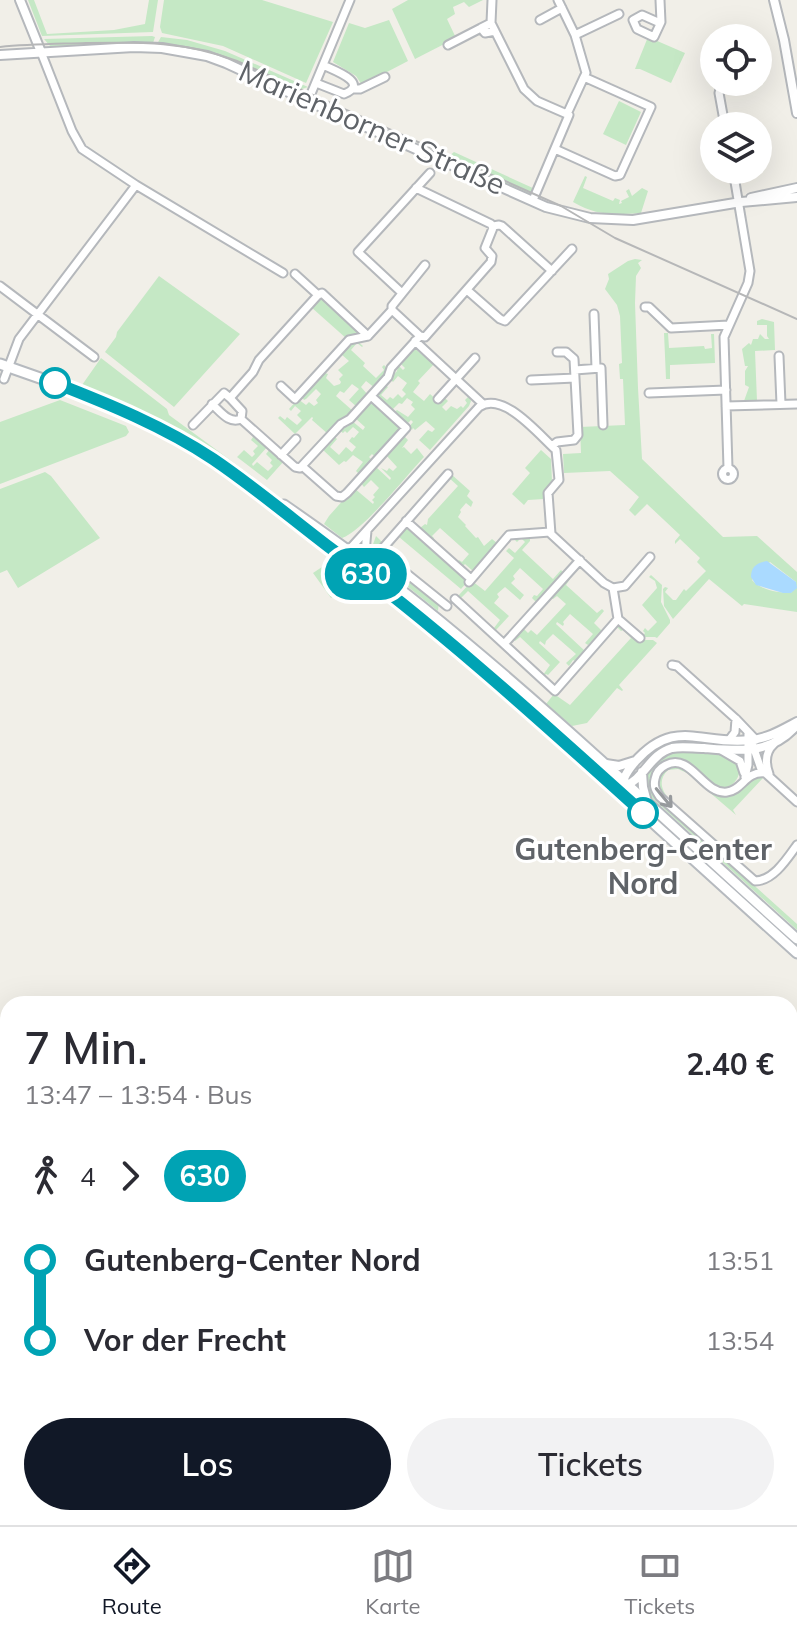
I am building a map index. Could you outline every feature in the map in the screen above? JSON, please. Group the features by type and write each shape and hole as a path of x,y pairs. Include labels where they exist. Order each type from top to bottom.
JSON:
{"main road":[{"path":"4,365 88,396 146,422 212,459 394,585 604,763 622,787 647,803 797,939"},
{"path":"346,553 622,787 797,953"}],"street":[{"path":"20,0 82,149 283,273"},
{"path":"308,101 350,0"},
{"path":"492,0 491,23 524,89 530,96 567,114"},
{"path":"533,200 586,73 575,35 558,0"},
{"path":"660,0 660,23"},
{"path":"774,0 797,113"},
{"path":"540,20 562,8"},
{"path":"575,35 619,14"},
{"path":"448,45 491,23"},
{"path":"481,28 485,33 495,31"},
{"name":"Marienborner Straße","path":"0,55 134,47 188,52 226,63 533,200 571,214 614,221 740,202 797,197"},
{"path":"316,83 344,94 352,89 353,83 349,78 323,65"},
{"path":"352,89 360,89 385,77"},
{"path":"555,149 615,176 620,175 651,107 584,77"},
{"path":"402,293 358,252 430,173"},
{"path":"728,468 723,340 748,283 750,271 736,184"},
{"path":"4,379 4,365 19,339 136,185"},
{"path":"416,188 493,226 502,226 552,271"},
{"name":"Marienborner Straße","path":"740,202 797,188"},
{"path":"241,419 295,467 302,466 341,424 350,419 390,374 391,368 418,339 425,337 491,262 492,256 485,247 493,226"},
{"path":"467,290 505,321 572,249"},
{"path":"281,386 295,399 349,340 368,336 392,310 425,265"},
{"path":"295,274 318,295"},
{"path":"0,286 94,357"},
{"path":"230,398 253,372 259,360 322,293 368,336"},
{"path":"645,307 649,307 671,328 729,325"},
{"path":"392,310 430,357 484,403 507,407 557,453 559,480 548,493 550,532 613,588 625,586 650,557"},
{"path":"594,314 596,368"},
{"path":"552,446 577,437 574,359 566,352 557,352"},
{"path":"779,356 781,404"},
{"path":"438,399 475,358"},
{"path":"531,380 601,368 603,425"},
{"path":"649,393 726,390"},
{"path":"193,425 224,393 241,409 241,419"},
{"path":"302,466 336,496 342,497 347,493 406,428 371,396"},
{"path":"346,553 484,403"},
{"path":"212,404 231,421 241,419"},
{"path":"726,406 797,404"},
{"path":"281,455 296,439"},
{"path":"447,606 396,565 383,548 448,474"},
{"path":"406,521 470,580 509,535 550,532"},
{"path":"367,531 367,559 394,585"},
{"path":"504,644 580,560"},
{"path":"613,588 618,619 640,638"},
{"path":"455,599 555,691 618,619"},
{"path":"672,665 677,666 736,719 751,742 759,766 797,802"},
{"path":"729,740 735,732 736,719"},
{"path":"622,787 636,761 665,738 686,735 771,745 784,738 797,724"},
{"path":"622,787 634,782 654,758 668,749 720,749 751,742 797,724"},
{"path":"751,742 747,771 735,789 720,791 709,786 683,764 672,763 658,771 655,787 660,797 755,881 769,877 797,845"},
{"path":"771,745 766,757 772,779"},
{"path":"720,749 740,761 744,779"},
{"path":"604,763 619,766 636,761"},
{"path":"642,771 647,803"},
{"path":"744,779 765,773"}],"green space":[{"path":"28,0 34,0 47,34 114,30 145,24 149,0 158,0 153,32 42,36"},
{"path":"164,0 262,0 333,22 306,83 223,46 162,33"},
{"path":"408,0 483,0 469,7 464,2 453,7 455,14 447,19 456,38 415,59 392,9"},
{"path":"389,20 408,61 362,85 356,76 333,62 349,23 365,28"},
{"path":"155,37 152,46 124,44 72,46 67,49 50,46 44,39"},
{"path":"161,37 187,40 225,51 308,87 299,90 212,54 157,44"},
{"path":"648,37 685,53 671,83 635,69"},
{"path":"619,101 641,112 626,145 603,134"},
{"path":"454,152 535,189 527,194 448,162 448,157"},
{"path":"585,176 583,188 613,201 615,198 620,200 619,204 629,197 626,191 629,189 632,196 642,188 648,191 641,213 606,214 573,202"},
{"path":"642,260 638,263 641,268 636,276 635,303 642,459 723,537 757,536 797,572 797,612 742,606 709,579 673,619 664,606 663,589 668,588 665,592 676,600 706,571 697,562 700,558 680,539 675,544 680,535 647,504 635,516 629,510 639,497 610,471 564,473 563,454 581,453 580,427 625,425 623,379 620,379 619,364 622,363 620,316 617,305 605,289 608,274 628,261","holes":["770,562 796,582 791,593 786,593 765,589 752,580"]},
{"path":"159,276 240,334 174,407 105,352"},
{"path":"319,298 359,334 347,339 311,307"},
{"path":"757,321 774,322 775,350 755,351 757,401 744,401 749,387 745,385 748,366 745,366 742,349 749,343 751,345 760,334 769,339 767,325 757,325"},
{"path":"664,333 668,333 669,348 704,346 705,349 712,348 711,334 714,334 715,363 670,365 670,379 666,379"},
{"path":"353,341 357,341 363,346 357,343 351,350 376,378 384,370 384,365 388,373 375,388 366,381 361,387 368,395 357,407 349,400 359,389 352,384 344,393 340,391 336,396 353,411 328,434 312,417 295,434 278,418 280,416 285,420 287,417 297,425 302,420 297,415 301,411 295,406 291,411 289,409 298,399 306,405 309,402 314,406 318,403 316,400 321,394 316,389 304,400 301,396 322,372 328,374 326,378 334,386 340,384 339,379 343,375 338,370 349,361 341,354"},
{"path":"414,348 434,364 418,381 420,383 413,392 424,401 430,394 438,401 446,393 448,401 442,407 446,411 451,406 463,408 469,396 471,401 430,450 419,440 428,430 432,432 435,429 426,421 412,430 409,427 413,422 411,420 406,425 393,413 397,410 408,417 415,409 411,405 413,402 407,398 391,411 377,396 385,385 388,387 381,395 387,400 398,394 402,398 406,394 402,390 407,383 398,376 393,382 390,379 398,365 403,370 405,368 400,363"},
{"path":"101,358 253,479 170,428 82,385"},
{"path":"60,400 126,426 129,432 126,436 0,484 0,422"},
{"path":"370,403 375,404 400,430 376,458 372,454 369,457 373,461 360,475 356,471 363,462 353,455 339,465 322,449 334,436 337,439 330,447 339,455 346,447 352,452 356,447 349,441 359,432 353,427 347,433 339,430 352,421 363,430 365,427 355,418"},
{"path":"255,434 268,446 253,466 257,462 268,471 273,466 266,454 270,449 284,461 267,480 237,457 244,450 252,457 255,454 253,451 258,446 251,440"},
{"path":"404,436 408,440 402,448 411,454 417,448 424,457 373,514 342,538 324,524 354,488 373,504 373,495 379,488 371,480 364,487 360,482 376,467 390,480 381,468 393,471 397,467 386,455"},
{"path":"541,450 551,459 552,481 544,491 544,499 528,500 524,505 512,494 530,473 525,468"},
{"path":"45,472 100,538 18,588 7,570 0,573 0,489"},
{"path":"451,474 470,491 467,496 473,502 471,507 466,503 458,517 484,546 492,539 497,543 474,572 465,564 461,568 456,563 459,560 462,562 469,554 440,528 432,536 432,541 420,531 458,486 448,477"},
{"path":"404,526 469,580 461,589 399,537 388,551 386,548"},
{"path":"376,536 384,544 381,550 439,601 438,611 377,562 371,550"},
{"path":"530,536 530,541 522,550 553,579 561,570 563,572 536,602 532,598 543,589 520,568 511,583 524,595 520,600 505,587 497,594 499,597 494,603 509,616 496,630 494,628 500,620 468,591 461,598 458,596 472,581 485,591 514,558 506,551 509,548 515,553 525,542 521,538 517,542 512,537"},
{"path":"325,565 332,565 355,582 331,598 313,573"},
{"path":"355,569 465,659 606,784 603,788 462,663 352,573"},
{"path":"651,575 662,585 661,602 670,620 657,638 642,637 645,628 648,631 657,622 642,605 657,588 655,581 649,577"},
{"path":"568,577 570,579 566,585 597,613 602,609 604,611 594,623 602,631 588,645 585,643 593,634 570,614 563,626 557,622 585,651 569,666 566,663 576,654 553,634 545,645 540,641 560,662 543,677 541,674 550,665 520,637 515,641 512,639 523,628 537,635 566,604 557,596 553,599 550,597"},
{"path":"619,622 639,640 657,643 619,685 622,691 617,688 587,723 572,726 546,704 554,694 570,705 631,638 616,626"},
{"path":"684,751 730,757 738,764 737,779 729,786 718,787 683,760 671,760 655,771 651,782 660,801 797,924 797,930 650,796 647,778 654,764 667,755"},
{"path":"670,767 679,768 687,772 717,795 735,794 755,777 763,778 733,810 736,815 687,773 678,769 668,770 663,777 668,800 659,782"}],"water":[{"path":"767,561 796,582 797,588 791,593 783,593 756,585 751,577 752,570"}],"tram line":[{"path":"0,47 144,43 181,46 218,54 561,206 615,238 797,319"}],"bus line":[{"name":"630","path":"55,383 111,405 163,431 212,459 249,486 354,564 438,632 643,813"}],"place":[{"name":"Gutenberg-Center Nord","path":"643,813"}]}
